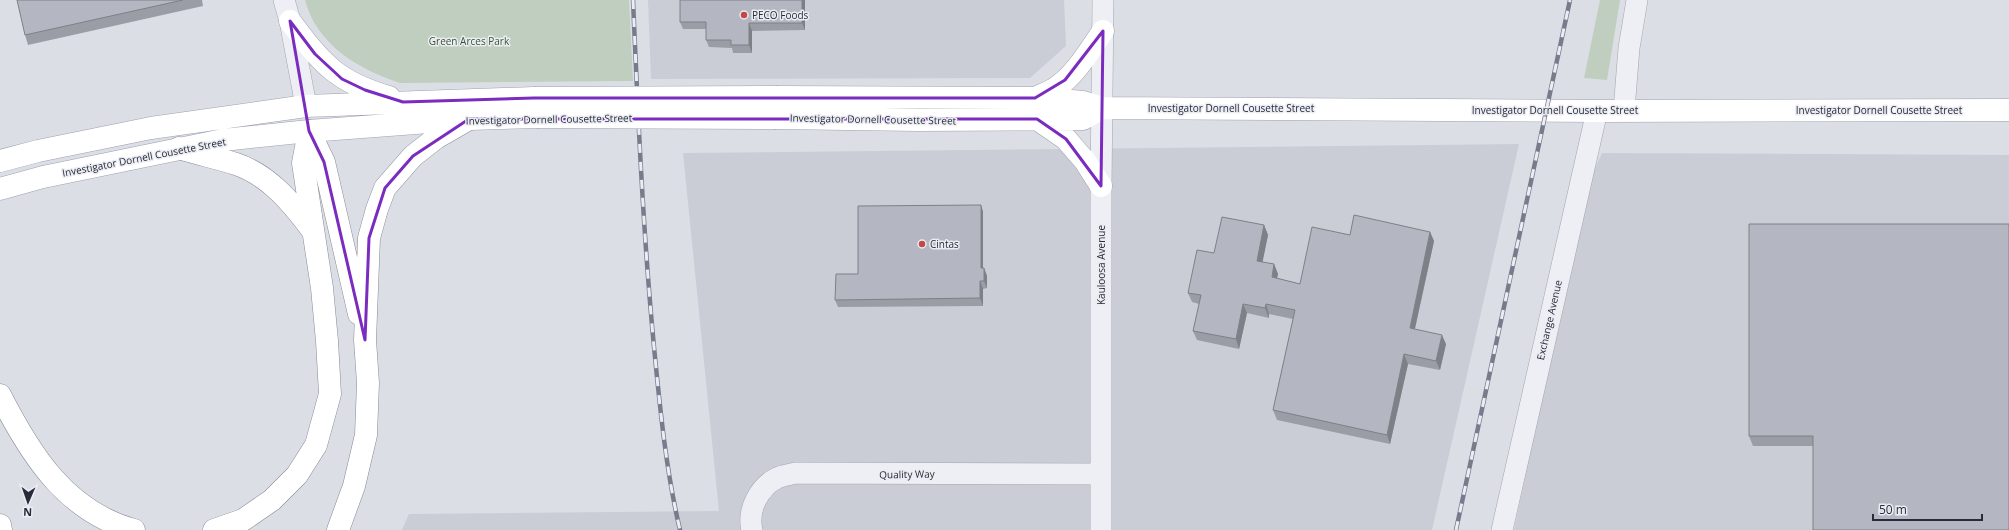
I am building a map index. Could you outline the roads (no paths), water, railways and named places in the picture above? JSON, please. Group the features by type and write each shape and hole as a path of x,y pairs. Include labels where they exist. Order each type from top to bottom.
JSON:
{"main road":[{"path":"290,21 315,54 342,78 365,90 404,102"},
{"path":"1101,186 1084,161 1036,109 1078,66 1103,31"},
{"name":"Investigator Dornell Cousette Street","path":"0,161 38,151 151,128 306,106 404,102 536,108 777,107 1036,109 1083,102 1102,108 1596,111 2009,110"},
{"path":"214,530 243,520 272,500 298,475 316,445 330,394 322,288 312,231 303,163 309,131 306,106"},
{"name":"Investigator Dornell Cousette Street","path":"0,189 43,177 223,140 309,131 469,119 536,108"},
{"path":"338,530 354,486 366,435 368,383 365,340 369,238 377,209 385,188 413,156 436,138 469,119"},
{"path":"309,131 324,162 365,340"},
{"path":"179,148 236,164 257,174 281,192 312,231"},
{"path":"0,395 15,423 50,476 76,502 106,520 134,530"},
{"path":"0,525 1,530"}],"street":[{"path":"284,0 290,21 306,106"},
{"name":"Kauloosa Avenue","path":"1100,530 1101,186 1104,0"},
{"path":"1624,110 1630,48 1637,0"},
{"name":"Exchange Avenue","path":"1502,530 1596,111"},
{"name":"Quality Way","path":"752,530 750,524 753,506 762,489 778,478 795,473 1100,474"}],"railway":[{"path":"633,0 641,174 650,304 664,439 680,530"},
{"path":"1456,530 1570,0"}],"place":[{"name":"PECO Foods","path":"744,15"},
{"name":"Cintas","path":"922,244"}],"park label":[{"name":"Green Arces Park","path":"469,41"}]}
